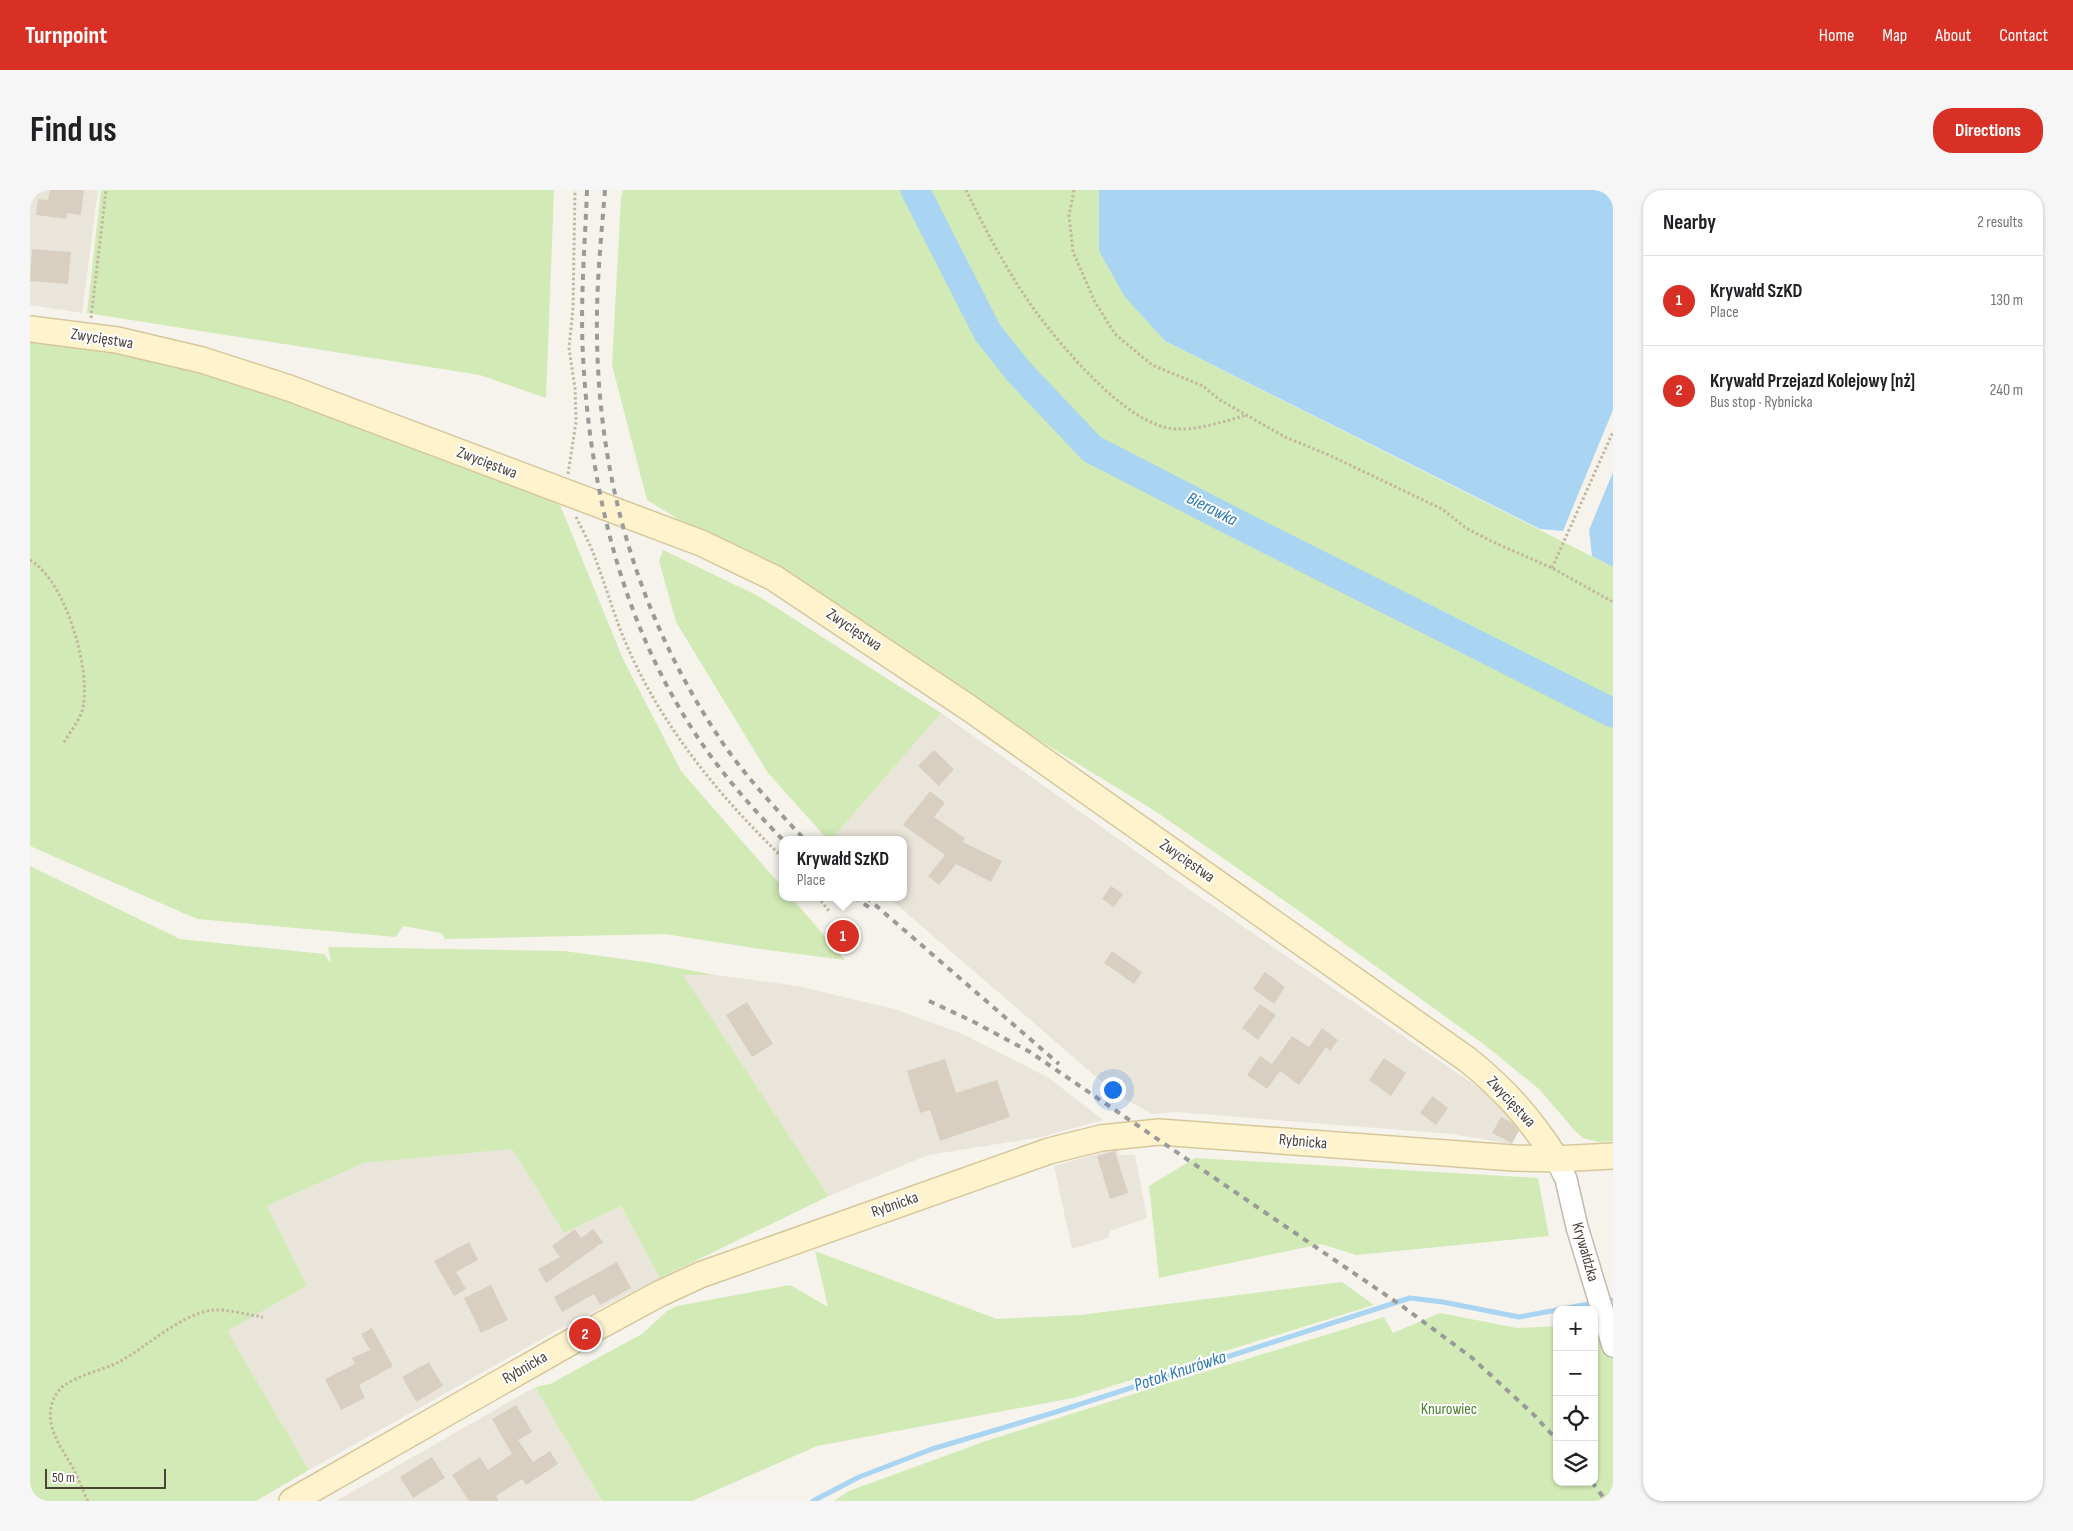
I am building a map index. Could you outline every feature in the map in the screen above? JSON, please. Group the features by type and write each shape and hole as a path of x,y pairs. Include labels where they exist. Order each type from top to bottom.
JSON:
{"main road":[{"name":"Zwycięstwa","path":"30,329 117,340 202,360 289,388 701,543 774,578 900,660 1468,1060 1516,1103 1538,1131 1556,1159"},
{"name":"Rybnicka","path":"292,1501 600,1326 690,1280 774,1248 1028,1158 1068,1146 1101,1138 1159,1132 1514,1158 1556,1159 1613,1156"}],"street":[{"name":"Krywałdzka","path":"1556,1159 1566,1179 1577,1227 1613,1346"}],"path":[{"path":"89,336 106,190"},
{"path":"575,190 573,308 569,348 575,388 576,422 571,461 564,492 593,553 622,635 658,707 716,789 747,824 779,854"},
{"path":"966,190 1036,312 1093,379 1124,408 1146,420 1176,429 1208,425 1247,415"},
{"path":"1074,190 1068,216 1073,252 1095,302 1114,334 1152,365 1203,386 1220,400 1285,436 1442,509 1466,528 1552,568 1613,602"},
{"path":"1552,568 1613,432"},
{"path":"30,560 38,564 48,576 72,623 80,652 85,690 83,709 63,744"},
{"path":"821,901 829,911"},
{"path":"88,1501 75,1472 52,1432 50,1424 54,1397 61,1388 74,1380 118,1362 159,1335 197,1315 214,1310 263,1317"}],"shaded area":[{"path":"30,190 98,190 82,313 30,305"},
{"path":"941,713 1200,897 1485,1092 1509,1112 1520,1128 1512,1144 1451,1134 1176,1112 1152,1114 1116,1094 893,901 907,901 907,836 834,836"},
{"path":"683,975 715,975 798,986 898,1010 965,1035 1049,1078 1103,1120 1041,1137 928,1155 829,1196"},
{"path":"1117,1148 1119,1155 1135,1155 1147,1218 1110,1231 1108,1238 1072,1249 1054,1166"},
{"path":"512,1149 564,1233 621,1206 660,1278 558,1330 309,1470 226,1331 307,1286 267,1206 364,1163"},
{"path":"535,1387 602,1501 336,1501"}],"green space":[{"path":"101,190 554,190 546,398 480,375 87,313"},
{"path":"623,190 1099,190 1099,251 1165,341 1613,567 1613,1141 1599,1142 1583,1138 1539,1089 1486,1046 1302,913 1155,811 647,500 612,365"},
{"path":"30,336 159,356 349,418 558,500 623,659 681,771 779,883 779,901 794,901 845,960 665,934 445,939 441,933 403,926 396,937 197,919 30,846"},
{"path":"663,550 758,596 941,713 834,836 824,836 768,773 676,622 659,561"},
{"path":"30,866 180,939 324,954 331,963 328,947 564,951 652,963 715,975 683,975 829,1196 660,1278 621,1206 564,1233 512,1149 364,1163 267,1206 307,1286 227,1331 309,1470 256,1501 30,1501"},
{"path":"1195,1158 1538,1178 1549,1236 1356,1255 1321,1244 1159,1278 1149,1186"},
{"path":"815,1251 997,1319 1080,1315 1342,1282 1374,1305 1073,1398 817,1446 692,1501 602,1501 535,1387 550,1384 642,1334 667,1311 677,1306 790,1285 828,1307"},
{"name":"Knurowiec","path":"1440,1313 1517,1328 1553,1326 1553,1486 1598,1486 1598,1325 1613,1324 1613,1501 834,1501 849,1491 983,1442 1384,1317 1393,1333"}],"water":[{"path":"1099,190 1613,190 1613,410 1563,531 1540,529 1165,341 1125,297 1099,251"},
{"path":"1613,472 1613,567 1592,556 1589,530"}],"building":[{"path":"50,190 84,190 81,215 67,213 66,219 36,215 38,199 48,200"},
{"path":"32,249 71,252 68,284 30,281"},
{"path":"934,750 954,769 939,786 918,766"},
{"path":"930,791 945,803 934,817 965,838 963,842 1002,861 991,882 956,864 939,885 928,876 945,855 903,825"},
{"path":"1111,886 1123,894 1114,907 1102,899"},
{"path":"838,924 855,935 847,947 830,936"},
{"path":"1112,951 1142,972 1134,984 1104,963"},
{"path":"1265,972 1285,987 1274,1004 1253,989"},
{"path":"747,1002 773,1044 752,1057 726,1015"},
{"path":"1260,1004 1276,1015 1258,1040 1242,1028"},
{"path":"1322,1028 1338,1040 1330,1051 1326,1047 1299,1085 1280,1071 1267,1089 1247,1075 1260,1056 1272,1064 1292,1036 1309,1047"},
{"path":"1384,1058 1406,1073 1391,1096 1369,1080"},
{"path":"945,1059 956,1093 997,1080 1010,1117 940,1141 930,1110 920,1113 907,1071"},
{"path":"1432,1096 1448,1108 1436,1125 1420,1113"},
{"path":"1501,1117 1513,1123 1519,1131 1512,1143 1492,1133"},
{"path":"1115,1151 1128,1193 1110,1199 1097,1156"},
{"path":"575,1229 581,1238 593,1229 603,1242 546,1283 538,1269 560,1257 552,1246"},
{"path":"469,1242 478,1260 456,1272 466,1289 454,1296 434,1261"},
{"path":"617,1262 631,1288 600,1305 594,1294 562,1312 554,1297"},
{"path":"491,1285 508,1320 481,1333 464,1298"},
{"path":"372,1328 393,1366 359,1385 365,1398 341,1410 325,1379 355,1364 352,1358 370,1350 361,1334"},
{"path":"429,1362 443,1386 416,1402 402,1377"},
{"path":"516,1405 532,1432 518,1440 533,1462 550,1451 558,1464 526,1485 522,1479 496,1496 499,1501 469,1501 452,1475 480,1457 488,1470 512,1454 492,1419"},
{"path":"432,1457 445,1478 413,1498 400,1477"}],"waterway":[{"name":"Bierawka","path":"915,190 988,333 1019,372 1092,449 1613,713"},
{"name":"Potok Knurówka","path":"813,1501 859,1477 932,1449 1056,1412 1410,1298 1443,1302 1519,1317 1553,1311"},
{"name":"Potok Knurówka","path":"1578,1306 1588,1304"}],"railway":[{"path":"587,190 582,315 587,408 604,511 617,561 633,610 653,658 677,704 723,772 779,836"},
{"path":"605,190 597,300 600,392 606,445 616,498 630,549 647,599 668,648 693,696 741,768 801,836"},
{"path":"860,901 870,908"},
{"path":"871,901 1059,1064"},
{"path":"929,1001 972,1021 1030,1052 1402,1306 1471,1357 1533,1414 1553,1436"},
{"path":"1595,1486 1606,1501"}],"place":[{"name":"Krywałd SzKD","path":"843,936"},
{"name":"Krywałd Przejazd Kolejowy [nż]","path":"585,1334"}]}
